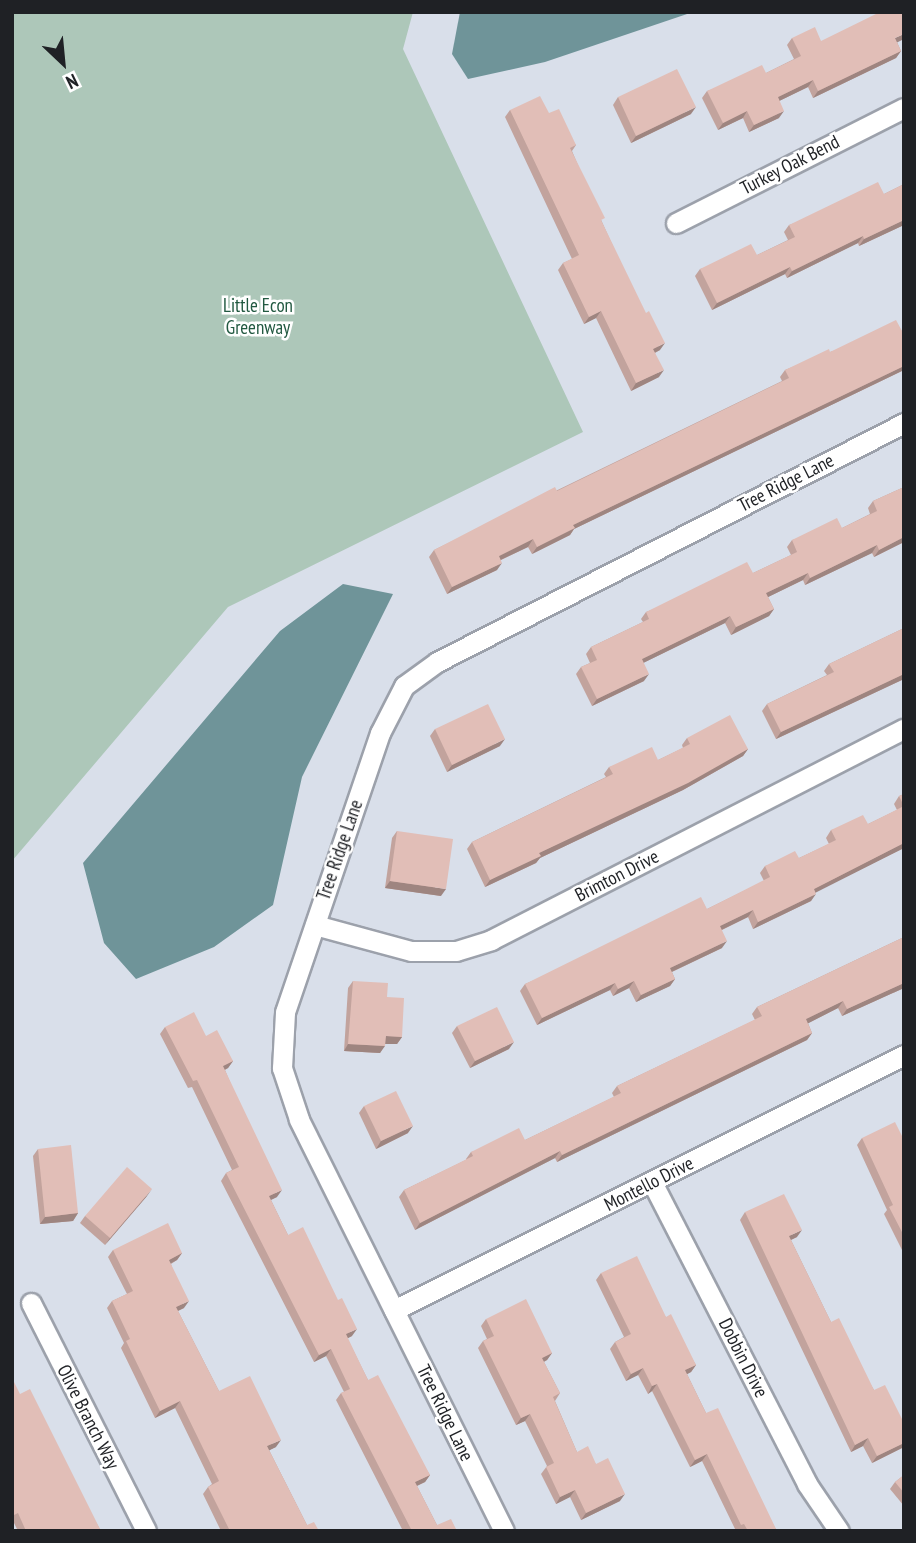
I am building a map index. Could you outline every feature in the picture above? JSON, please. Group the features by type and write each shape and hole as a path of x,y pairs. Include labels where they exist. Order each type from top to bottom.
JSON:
{"street":[{"name":"Turkey Oak Bend","path":"676,223 904,108"},
{"name":"Tree Ridge Lane","path":"504,1531 299,1119 282,1068 285,1012 380,733 404,686 437,662 904,423"},
{"name":"Brimton Drive","path":"315,925 411,951 456,951 491,940 904,729"},
{"name":"Montello Drive","path":"394,1310 904,1055"},
{"name":"Dobbin Drive","path":"652,1182 807,1484 839,1531"},
{"name":"Olive Branch Way","path":"31,1303 146,1531"}],"green space":[{"name":"Little Econ Greenway","path":"12,12 413,12 403,49 583,432 228,607 12,861"}],"shaded area":[{"path":"460,12 693,12 545,62 468,79 452,54"},
{"path":"343,584 393,594 302,777 273,905 214,947 136,979 104,943 83,863 280,631"}],"building":[{"path":"880,12 904,12 904,34 895,38 901,51 818,91 813,80 778,97 784,111 754,125 747,111 723,123 707,91 762,65 766,73 801,56 792,38 815,27 821,41"},
{"path":"677,69 696,107 636,136 618,97"},
{"path":"540,96 549,113 559,109 576,145 570,148 605,218 601,220 646,313 649,311 665,343 653,349 664,370 636,383 601,311 589,317 563,263 579,255 510,110"},
{"path":"878,182 884,194 904,184 904,220 864,239 863,236 792,271 790,267 717,303 700,269 751,244 757,255 795,237 789,225"},
{"path":"896,320 902,331 904,330 904,366 573,525 575,528 537,547 533,539 499,556 502,563 452,587 434,550 555,487 557,491 789,378 785,370"},
{"path":"904,487 904,537 879,550 877,545 810,578 808,573 766,593 774,609 736,627 730,616 642,659 649,674 597,699 581,667 597,660 591,647 649,619 646,612 747,562 753,573 797,552 792,540 837,518 842,528 877,511 873,501"},
{"path":"904,628 904,674 781,732 767,704 834,672 829,664"},
{"path":"488,704 505,739 452,765 435,729"},
{"path":"730,715 748,749 688,783 539,853 541,856 490,880 472,842 613,774 609,767 652,747 658,760 690,744 687,738"},
{"path":"904,806 904,843 814,889 816,894 758,922 753,910 720,926 727,941 670,968 675,979 641,995 634,981 618,989 615,983 542,1018 525,984 701,897 707,909 770,877 765,866 795,851 799,858 836,840 831,830 863,815 868,824"},
{"path":"397,831 453,839 446,889 390,881"},
{"path":"904,937 904,983 847,1009 843,1001 806,1019 812,1033 562,1155 560,1151 420,1223 404,1190 473,1156 471,1152 519,1128 525,1140 621,1093 617,1086 762,1016 757,1007"},
{"path":"353,981 388,983 387,997 404,998 402,1037 386,1036 385,1046 348,1044"},
{"path":"497,1007 514,1042 475,1061 457,1026"},
{"path":"194,1012 206,1036 217,1030 233,1061 223,1066 282,1190 269,1196 288,1235 303,1227 338,1300 342,1298 357,1329 346,1334 368,1380 378,1375 430,1475 415,1482 437,1525 451,1519 457,1531 412,1531 341,1393 350,1389 331,1349 319,1355 226,1173 239,1167 197,1080 193,1081 165,1027"},
{"path":"396,1091 413,1126 381,1141 364,1106"},
{"path":"895,1122 904,1140 904,1236 889,1207 893,1205 862,1138"},
{"path":"71,1145 78,1213 45,1217 38,1149"},
{"path":"127,1167 152,1189 110,1238 85,1216"},
{"path":"784,1194 802,1230 789,1236 831,1322 839,1318 874,1390 885,1385 904,1423 904,1443 877,1456 868,1438 855,1445 745,1212"},
{"path":"168,1223 182,1253 169,1260 189,1301 176,1307 219,1391 250,1376 281,1440 267,1446 307,1525 314,1522 319,1531 230,1531 208,1487 219,1481 180,1401 160,1411 126,1341 130,1339 112,1301 133,1291 113,1250"},
{"path":"637,1256 666,1317 671,1314 696,1365 685,1370 706,1413 718,1408 777,1531 748,1531 744,1524 741,1525 707,1454 695,1460 657,1384 652,1386 643,1368 631,1374 615,1342 631,1334 601,1273"},
{"path":"526,1299 552,1353 542,1358 560,1393 553,1397 577,1452 588,1446 596,1464 608,1458 625,1494 586,1513 575,1490 560,1497 546,1467 554,1463 530,1414 521,1418 483,1341 494,1336 486,1319"},
{"path":"12,1378 20,1394 30,1389 101,1531 26,1531 18,1513 12,1516"},
{"path":"904,1475 904,1493 895,1482"}]}
